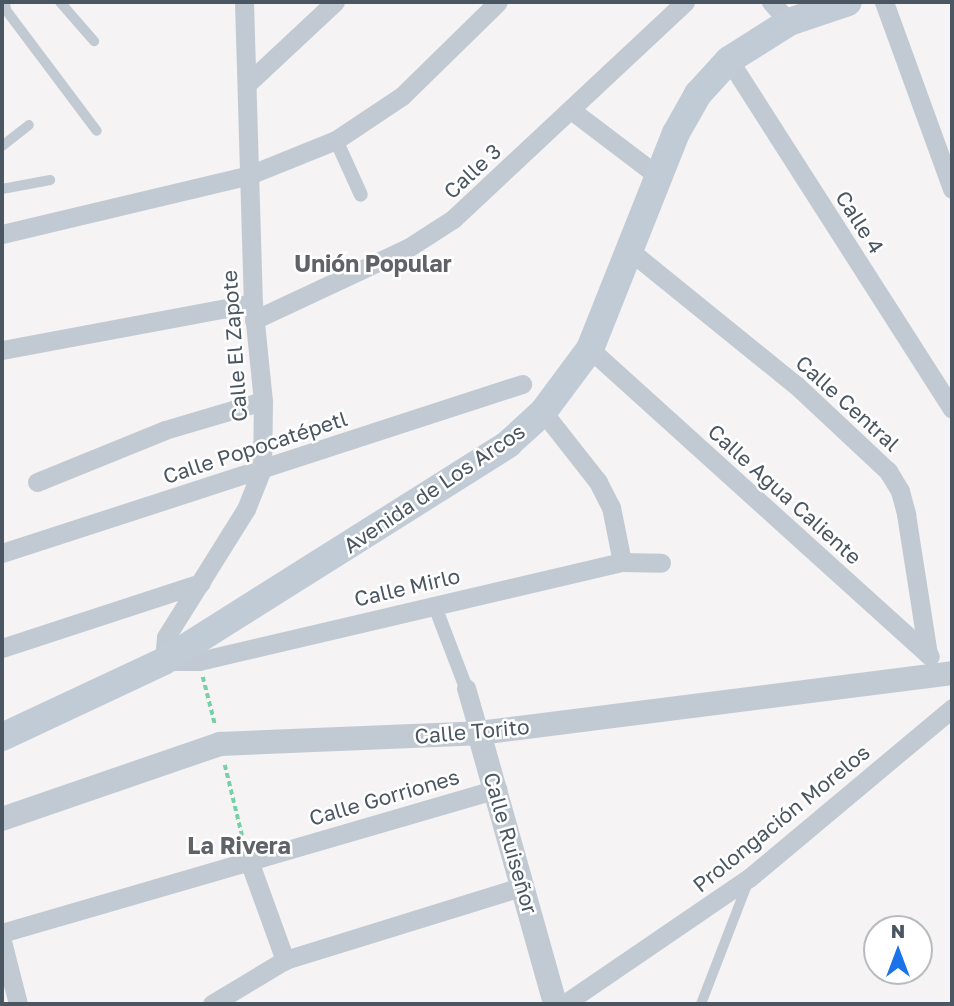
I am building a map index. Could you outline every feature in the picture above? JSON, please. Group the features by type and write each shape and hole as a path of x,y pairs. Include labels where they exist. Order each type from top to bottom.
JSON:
{"main road":[{"name":"Avenida de Los Arcos","path":"2,737 164,661 476,465 543,412 590,349 658,176 698,94 729,60 789,22 848,2"}],"street":[{"name":"Calle El Zapote","path":"164,661 166,637 246,509 261,469 263,401 253,312 244,2"},
{"path":"248,83 335,2"},
{"path":"2,234 249,176 336,139 402,96 499,2"},
{"name":"Calle 3","path":"2,350 253,312 431,235 571,110 685,2"},
{"path":"771,2 789,22"},
{"path":"884,2 952,189"},
{"name":"Calle 4","path":"729,60 952,409"},
{"path":"571,110 658,176"},
{"path":"336,139 361,195"},
{"name":"Calle Central","path":"629,250 796,385 888,471 901,491 928,654"},
{"name":"Calle Agua Caliente","path":"590,349 950,673"},
{"name":"Calle Popocatépetl","path":"2,553 522,384"},
{"path":"37,482 165,430 263,401"},
{"path":"543,412 598,482 611,507 622,562"},
{"name":"Calle Mirlo","path":"164,661 199,661 622,562 661,563"},
{"path":"2,648 201,583"},
{"name":"Calle Ruiseñor","path":"434,604 466,688 497,789 555,1004"},
{"name":"Calle Torito","path":"2,819 220,744 479,733 950,673"},
{"name":"Prolongación Morelos","path":"564,1004 749,878 952,708"},
{"name":"Calle Gorriones","path":"2,933 248,858 497,789"},
{"path":"248,858 285,960"},
{"path":"212,1004 285,960 524,886"},
{"path":"2,941 18,1004"}],"lane":[{"path":"5,2 6,10 97,131"},
{"path":"60,2 94,41"},
{"path":"2,146 29,125"},
{"path":"2,189 50,180"},
{"path":"701,1004 749,878"}],"path":[{"path":"199,661 248,858"}],"district":[{"name":"Unión Popular","path":"373,263"},
{"name":"La Rivera","path":"239,845"}]}
